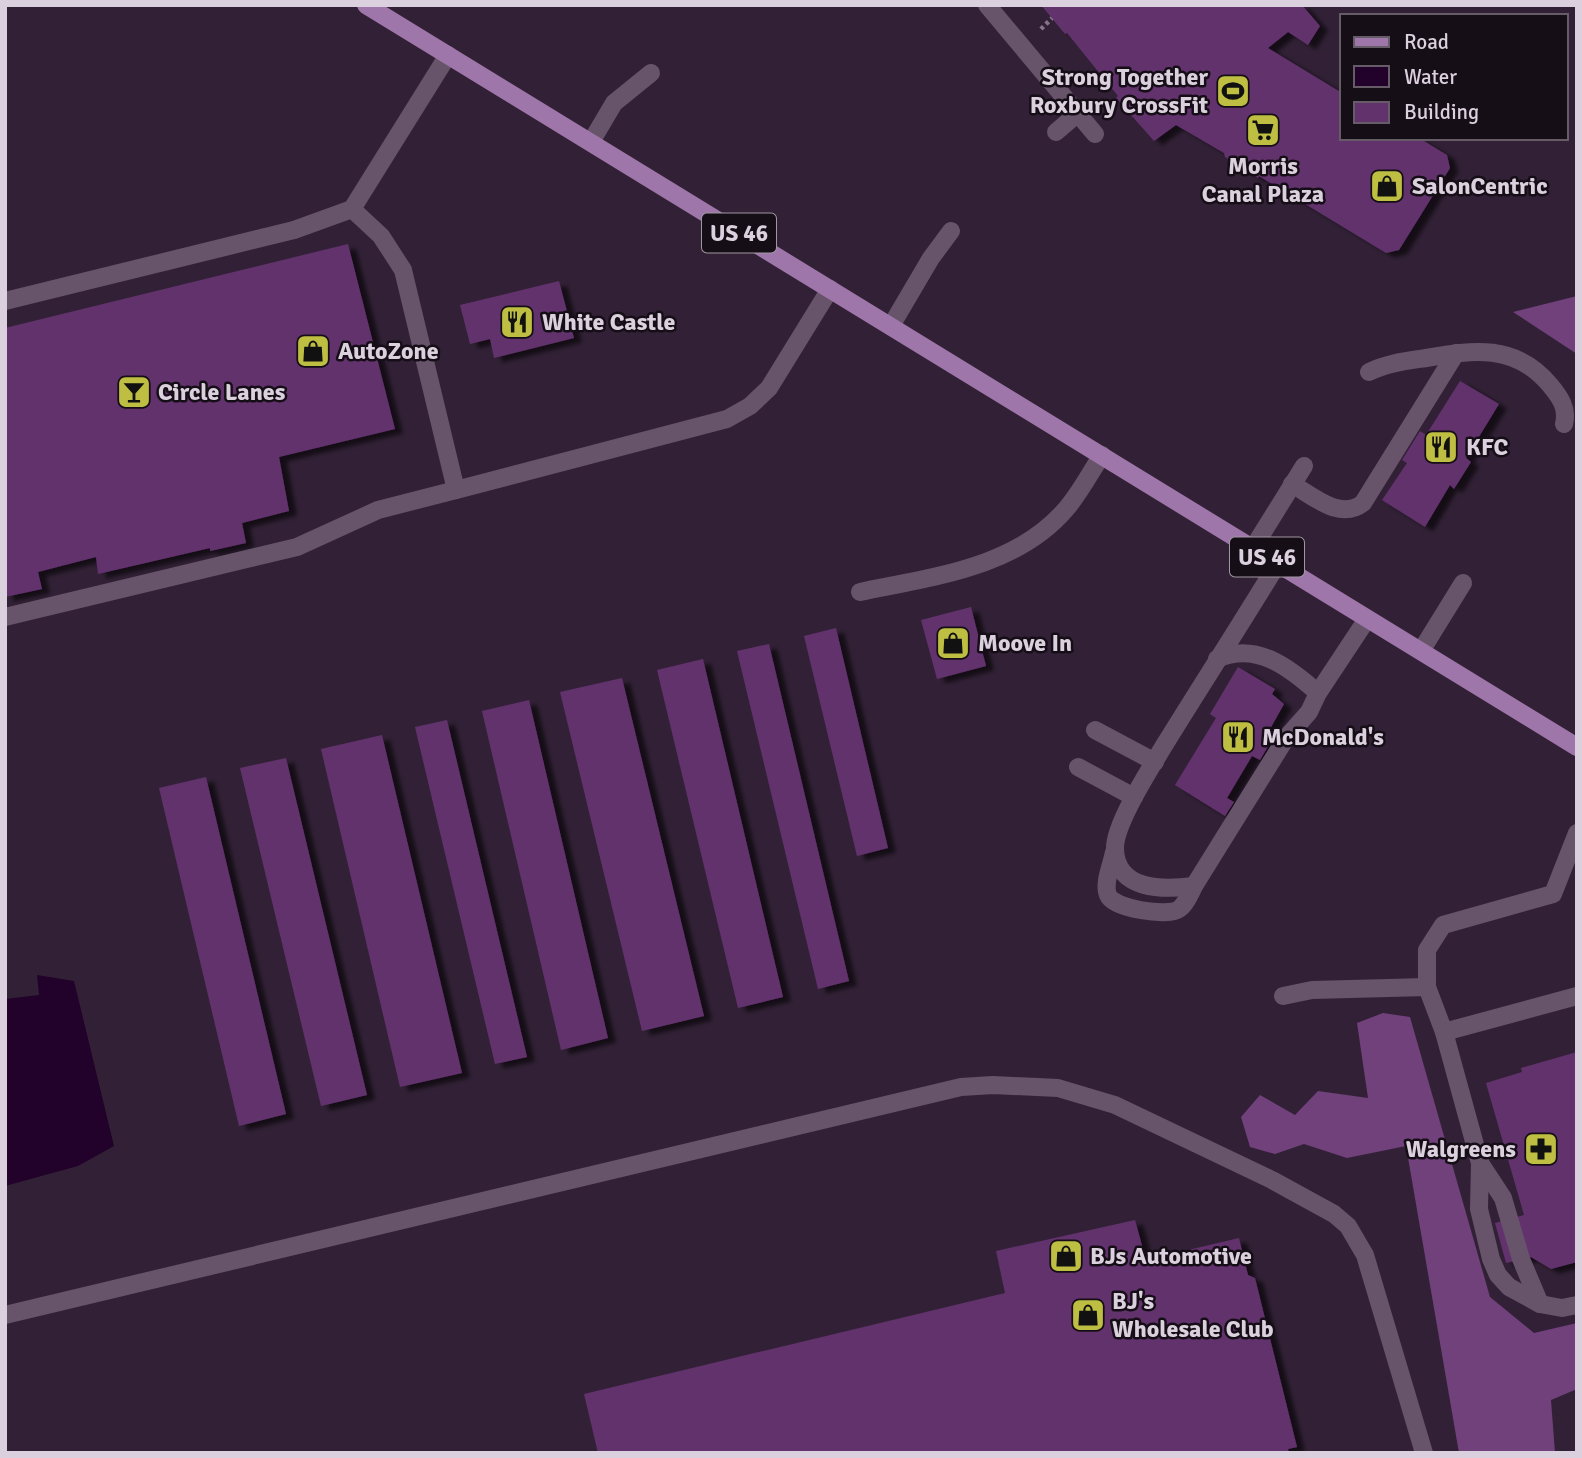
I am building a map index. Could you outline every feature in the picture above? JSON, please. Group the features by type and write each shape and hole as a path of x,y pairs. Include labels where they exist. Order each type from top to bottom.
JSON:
{"main road":[{"name":"US 46","path":"366,5 1576,744"}],"lane":[{"path":"987,5 1095,134"},
{"path":"5,301 294,230 352,209 448,55"},
{"path":"591,142 614,103 651,73"},
{"path":"1056,132 1077,114"},
{"path":"352,209 381,236 403,270 456,490"},
{"path":"891,326 931,258 951,232"},
{"path":"5,617 297,547 378,510 727,419 750,406 769,388 830,289"},
{"path":"1369,372 1384,365 1456,353 1489,351 1505,355 1530,368 1548,382 1565,407 1564,424"},
{"path":"1292,484 1338,510 1352,510 1363,503 1456,353"},
{"path":"860,592 966,569 1015,548 1037,535 1067,508 1102,455"},
{"path":"1253,548 1304,466"},
{"path":"1278,564 1134,797 1115,849 1107,886 1112,901 1119,905 1167,913 1178,911 1286,738 1310,712 1318,693 1367,618"},
{"path":"1421,651 1463,583"},
{"path":"1217,659 1238,653 1256,654 1291,669 1318,693"},
{"path":"1096,730 1155,762"},
{"path":"1078,767 1134,797"},
{"path":"1577,833 1553,894 1443,925 1427,950 1427,987 1444,1032 1480,1163 1479,1209 1491,1259 1498,1275 1509,1287 1540,1304 1562,1308 1577,1305"},
{"path":"1115,849 1120,869 1130,880 1152,887 1173,889 1194,886"},
{"path":"1283,996 1312,990 1427,987"},
{"path":"1444,1032 1577,996"},
{"path":"5,1314 961,1087 1031,1085 1058,1088 1115,1105 1272,1180 1334,1214 1348,1226 1365,1255 1424,1453"},
{"path":"1480,1163 1503,1198 1521,1259 1540,1304"}],"path":[{"path":"1041,29 1052,18"}],"shaded area":[{"path":"1577,296 1577,354 1513,312"},
{"path":"1383,1013 1410,1017 1490,1297 1534,1333 1577,1323 1577,1389 1551,1400 1555,1453 1459,1453 1406,1146 1347,1158 1304,1144 1275,1154 1250,1147 1241,1117 1260,1095 1295,1115 1318,1091 1368,1098 1357,1023"}],"water":[{"path":"37,975 74,981 114,1146 78,1166 5,1186 5,999 39,995"}],"building":[{"name":"Morris Canal Plaza","path":"1041,5 1302,5 1320,26 1308,45 1288,32 1268,48 1340,92 1340,140 1422,140 1447,155 1450,168 1399,250 1386,253 1259,176 1258,178 1225,157 1224,153 1176,125 1154,141 1116,98 1118,96 1067,33 1065,34"},
{"name":"Circle Lanes","path":"348,244 395,429 279,457 289,511 242,523 246,543 210,551 210,548 98,574 96,557 38,572 42,589 5,597 5,328"},
{"name":"White Castle","path":"559,281 574,338 494,358 490,339 470,344 460,305"},
{"name":"KFC","path":"1460,381 1499,404 1466,458 1471,462 1454,489 1450,485 1425,527 1382,500 1407,463 1402,460 1420,431 1426,435"},
{"name":"Moove In","path":"971,607 986,666 937,679 921,620"},
{"path":"836,628 888,848 857,856 804,636"},
{"path":"769,644 849,981 818,989 737,651"},
{"path":"703,659 783,997 738,1008 657,670"},
{"name":"McDonald's","path":"1238,667 1275,689 1272,694 1284,704 1270,729 1274,732 1260,760 1252,756 1227,798 1234,802 1225,816 1175,785 1216,718 1210,714"},
{"path":"622,678 704,1016 642,1031 560,692"},
{"path":"529,700 608,1038 561,1050 482,711"},
{"path":"447,720 527,1057 495,1064 415,727"},
{"path":"382,735 462,1073 400,1087 321,749"},
{"path":"286,758 367,1095 321,1106 240,768"},
{"path":"206,777 286,1114 239,1126 159,788"},
{"name":"Walgreens","path":"1577,1052 1577,1262 1551,1269 1531,1257 1506,1263 1495,1223 1524,1215 1486,1083 1522,1072 1521,1068"},
{"name":"BJ's Wholesale Club","path":"1135,1220 1146,1260 1239,1238 1248,1275 1255,1278 1297,1447 1288,1449 1289,1453 598,1453 584,1394 1005,1293 996,1251"}],"place":[{"name":"Strong Together Roxbury CrossFit","path":"1233,91"},
{"name":"Morris Canal Plaza","path":"1263,130"},
{"name":"SalonCentric","path":"1387,186"},
{"name":"White Castle","path":"517,322"},
{"name":"AutoZone","path":"313,351"},
{"name":"Circle Lanes","path":"134,392"},
{"name":"KFC","path":"1441,447"},
{"name":"Moove In","path":"953,643"},
{"name":"McDonald's","path":"1238,737"},
{"name":"Walgreens","path":"1541,1149"},
{"name":"BJs Automotive","path":"1066,1256"},
{"name":"BJ's Wholesale Club","path":"1088,1315"}]}
